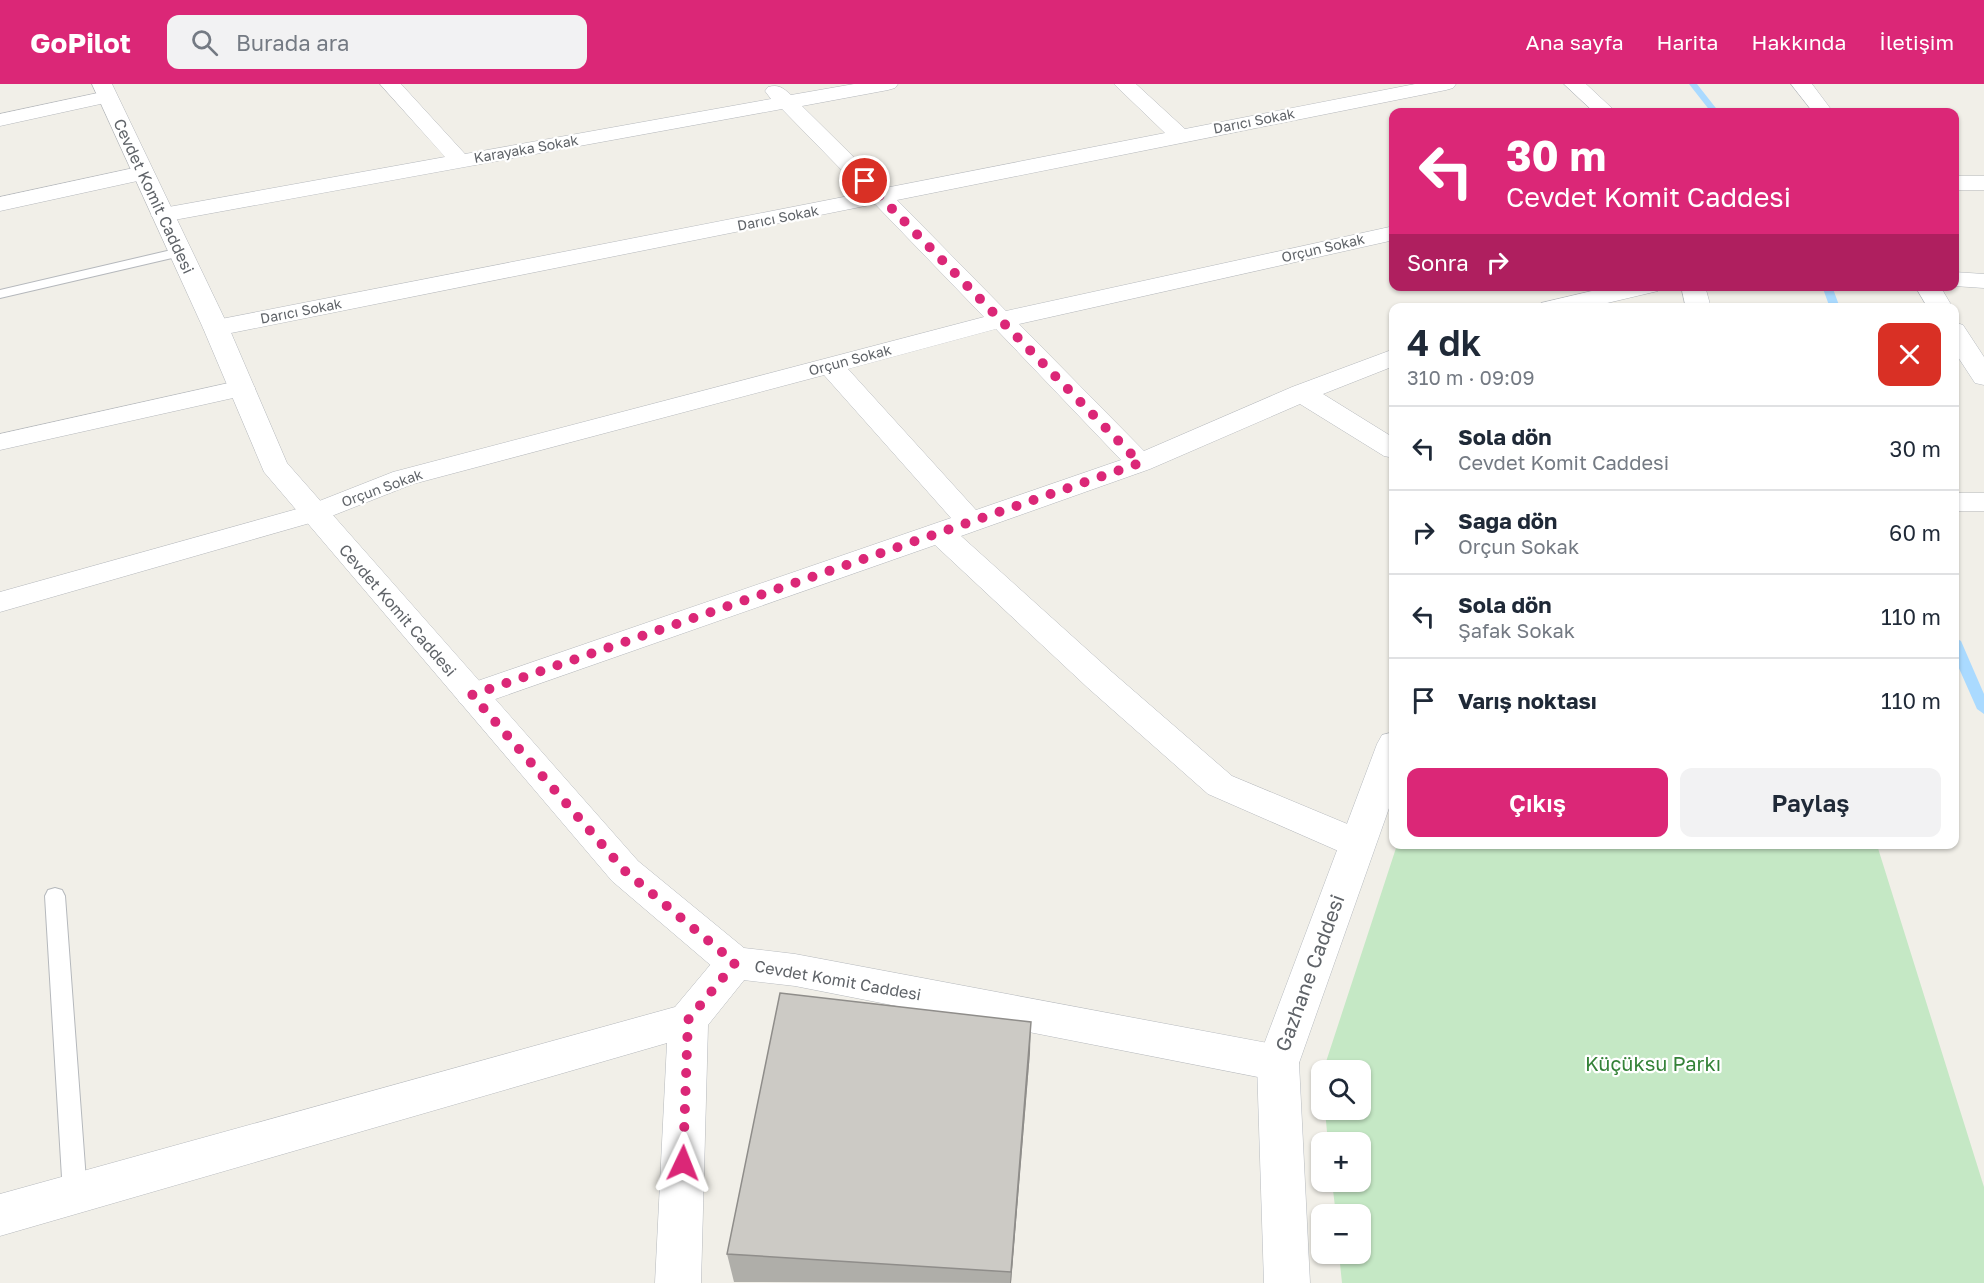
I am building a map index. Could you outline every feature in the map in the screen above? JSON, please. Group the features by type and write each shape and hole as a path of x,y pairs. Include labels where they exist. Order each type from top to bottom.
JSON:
{"street":[{"path":"390,84 460,161"},
{"path":"767,84 881,197 1140,463"},
{"name":"Karayaka Sokak","path":"163,214 888,84"},
{"path":"1124,84 1179,135"},
{"name":"Darıcı Sokak","path":"216,328 881,197 1179,135 1446,84"},
{"path":"1574,84 1601,108"},
{"path":"1801,84 1820,108"},
{"path":"0,120 104,91"},
{"name":"Cevdet Komit Caddesi","path":"104,91 216,328 274,466 625,871 735,963 795,970 1278,1063"},
{"path":"0,204 143,173"},
{"path":"1959,183 1984,183"},
{"name":"Orçun Sokak","path":"314,513 403,478 1001,320 1389,233"},
{"path":"1959,279 1984,281"},
{"path":"1572,303 1626,291"},
{"path":"1959,338 1984,377"},
{"path":"472,695 1140,463 1302,393 1389,359"},
{"path":"830,365 971,522"},
{"path":"0,442 242,388"},
{"path":"1302,393 1389,447"},
{"path":"1959,502 1984,502"},
{"path":"0,602 314,513"},
{"path":"940,533 1100,680 1220,785 1356,843"},
{"name":"Gazhane Caddesi","path":"1287,1283 1278,1063 1389,757"},
{"path":"0,1215 688,1020 735,963"},
{"path":"678,1283 688,1020"}],"lane":[{"path":"0,294 180,252"},
{"path":"55,896 75,1194"}],"green space":[{"name":"Küçüksu Parkı","path":"1396,849 1878,849 1984,1187 1984,1283 1342,1283 1340,1264 1371,1264 1371,1204 1335,1204 1333,1192 1371,1192 1371,1132 1327,1132 1326,1120 1371,1120 1371,1060 1327,1060"}],"building":[{"path":"780,993 1031,1022 1011,1272 727,1254"}],"waterway":[{"path":"1693,84 1712,108"},
{"path":"1829,291 1833,303"},
{"path":"1959,652 1984,709"}],"route":[{"path":"683,1163 688,1020 735,963 625,871 472,695 1140,463 865,181"}]}
